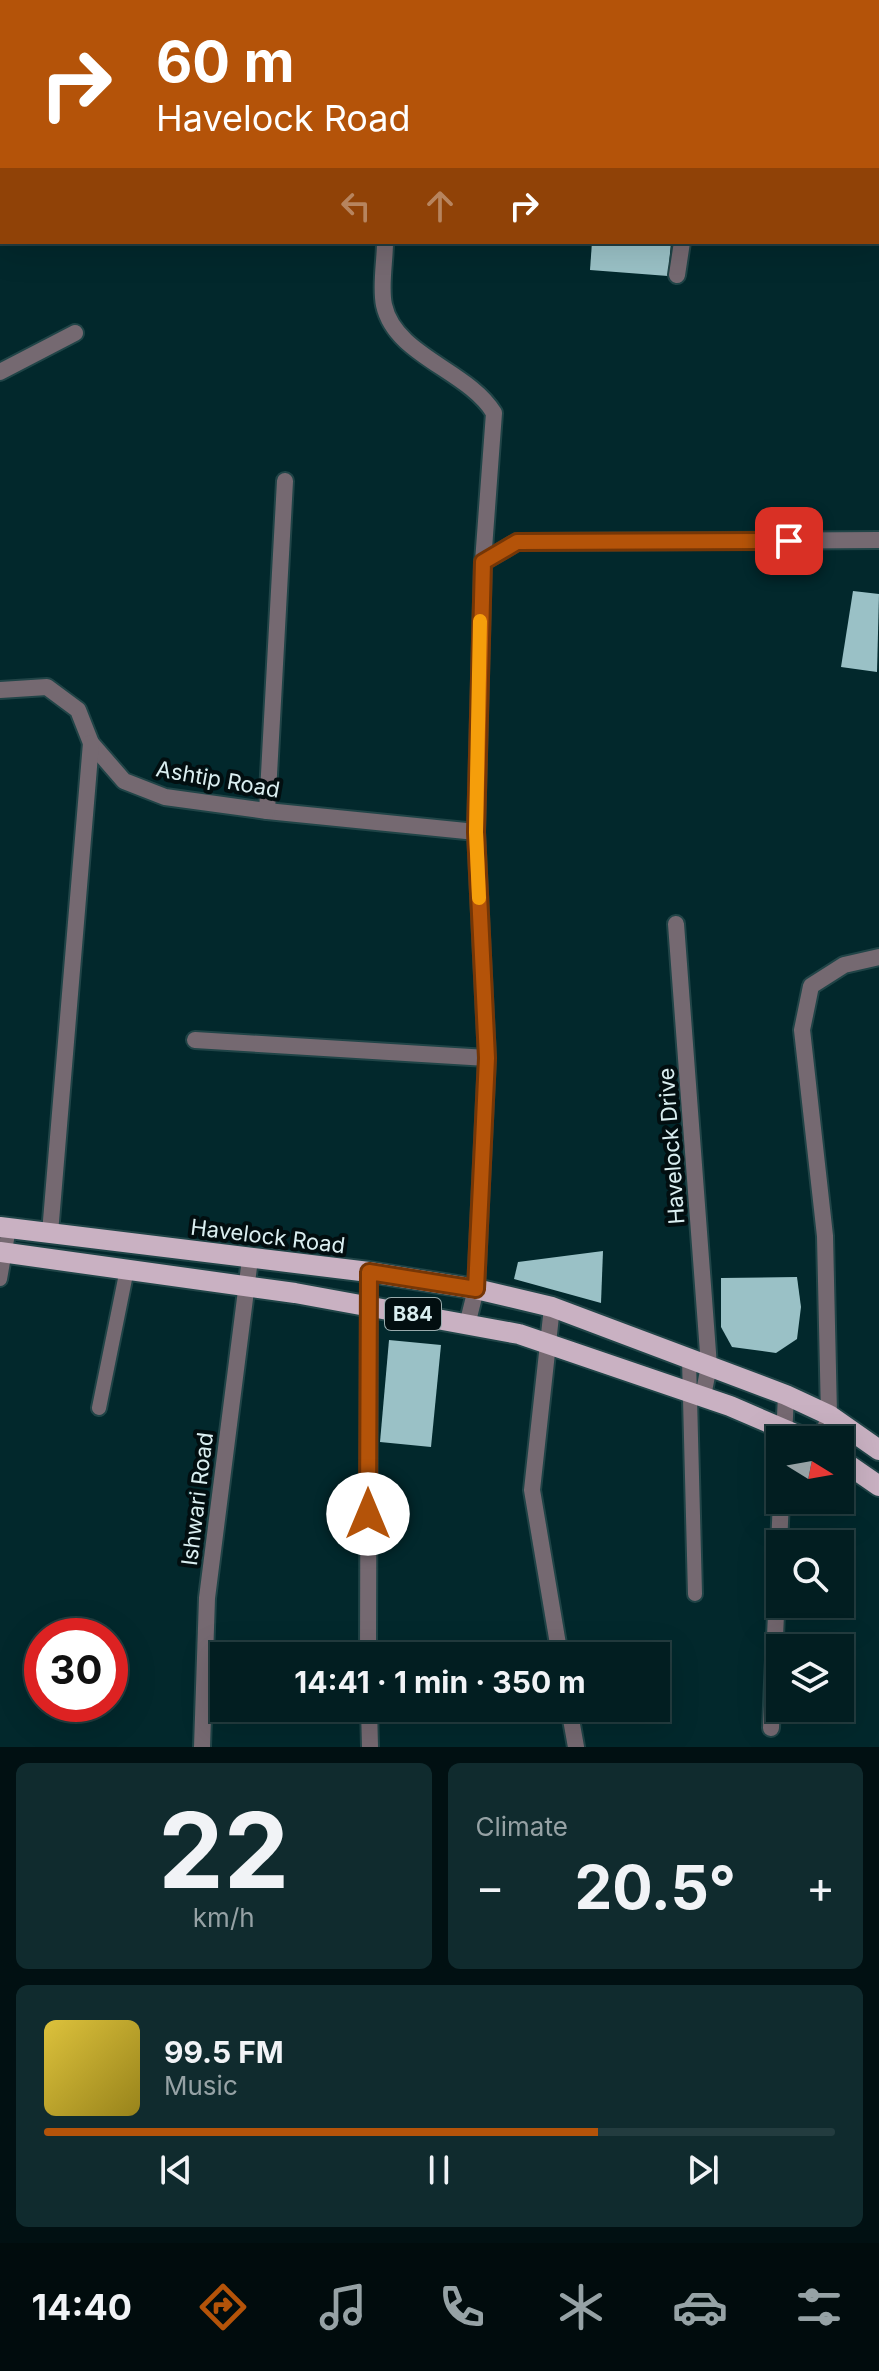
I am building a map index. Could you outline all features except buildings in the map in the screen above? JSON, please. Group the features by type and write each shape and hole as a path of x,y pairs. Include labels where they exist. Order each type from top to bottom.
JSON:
{"main road":[{"name":"Havelock Road","path":"5,1227 369,1272 476,1289 552,1307 786,1395 829,1415 879,1450"},
{"name":"B84","path":"2,1253 369,1306 548,1343 696,1394 766,1426"},
{"path":"854,1469 879,1486"}],"street":[{"path":"385,244 384,306 399,337 484,395 494,413 483,562 476,832 487,1058 476,1289 467,1325"},
{"path":"677,275 682,244"},
{"path":"0,372 75,333"},
{"path":"267,811 285,481"},
{"path":"483,562 517,542 879,540"},
{"name":"Ashtip Road","path":"0,690 47,687 78,710 91,743 124,781 165,797 267,811 476,832"},
{"path":"50,1233 91,743"},
{"name":"Havelock Drive","path":"676,924 709,1366"},
{"path":"826,1426 829,1415 825,1236 802,1030 811,986 844,965 879,957"},
{"path":"195,1040 487,1058"},
{"name":"Ishwari Road","path":"202,1747 207,1598 250,1259"},
{"path":"368,1642 369,1272"},
{"path":"552,1307 532,1490 558,1642"},
{"path":"696,1394 709,1366"},
{"path":"784,1426 786,1395"},
{"path":"771,1728 780,1514"},
{"path":"369,1722 370,1747"},
{"path":"572,1722 576,1747"}],"lane":[{"path":"0,1279 5,1227"},
{"path":"99,1408 127,1269"},
{"path":"689,1359 696,1394 695,1594"}],"slow traffic":[{"path":"479,898 476,832 480,621"}],"route":[{"path":"368,1514 369,1272 476,1289 487,1058 476,832 483,562 517,542 789,541"}]}
